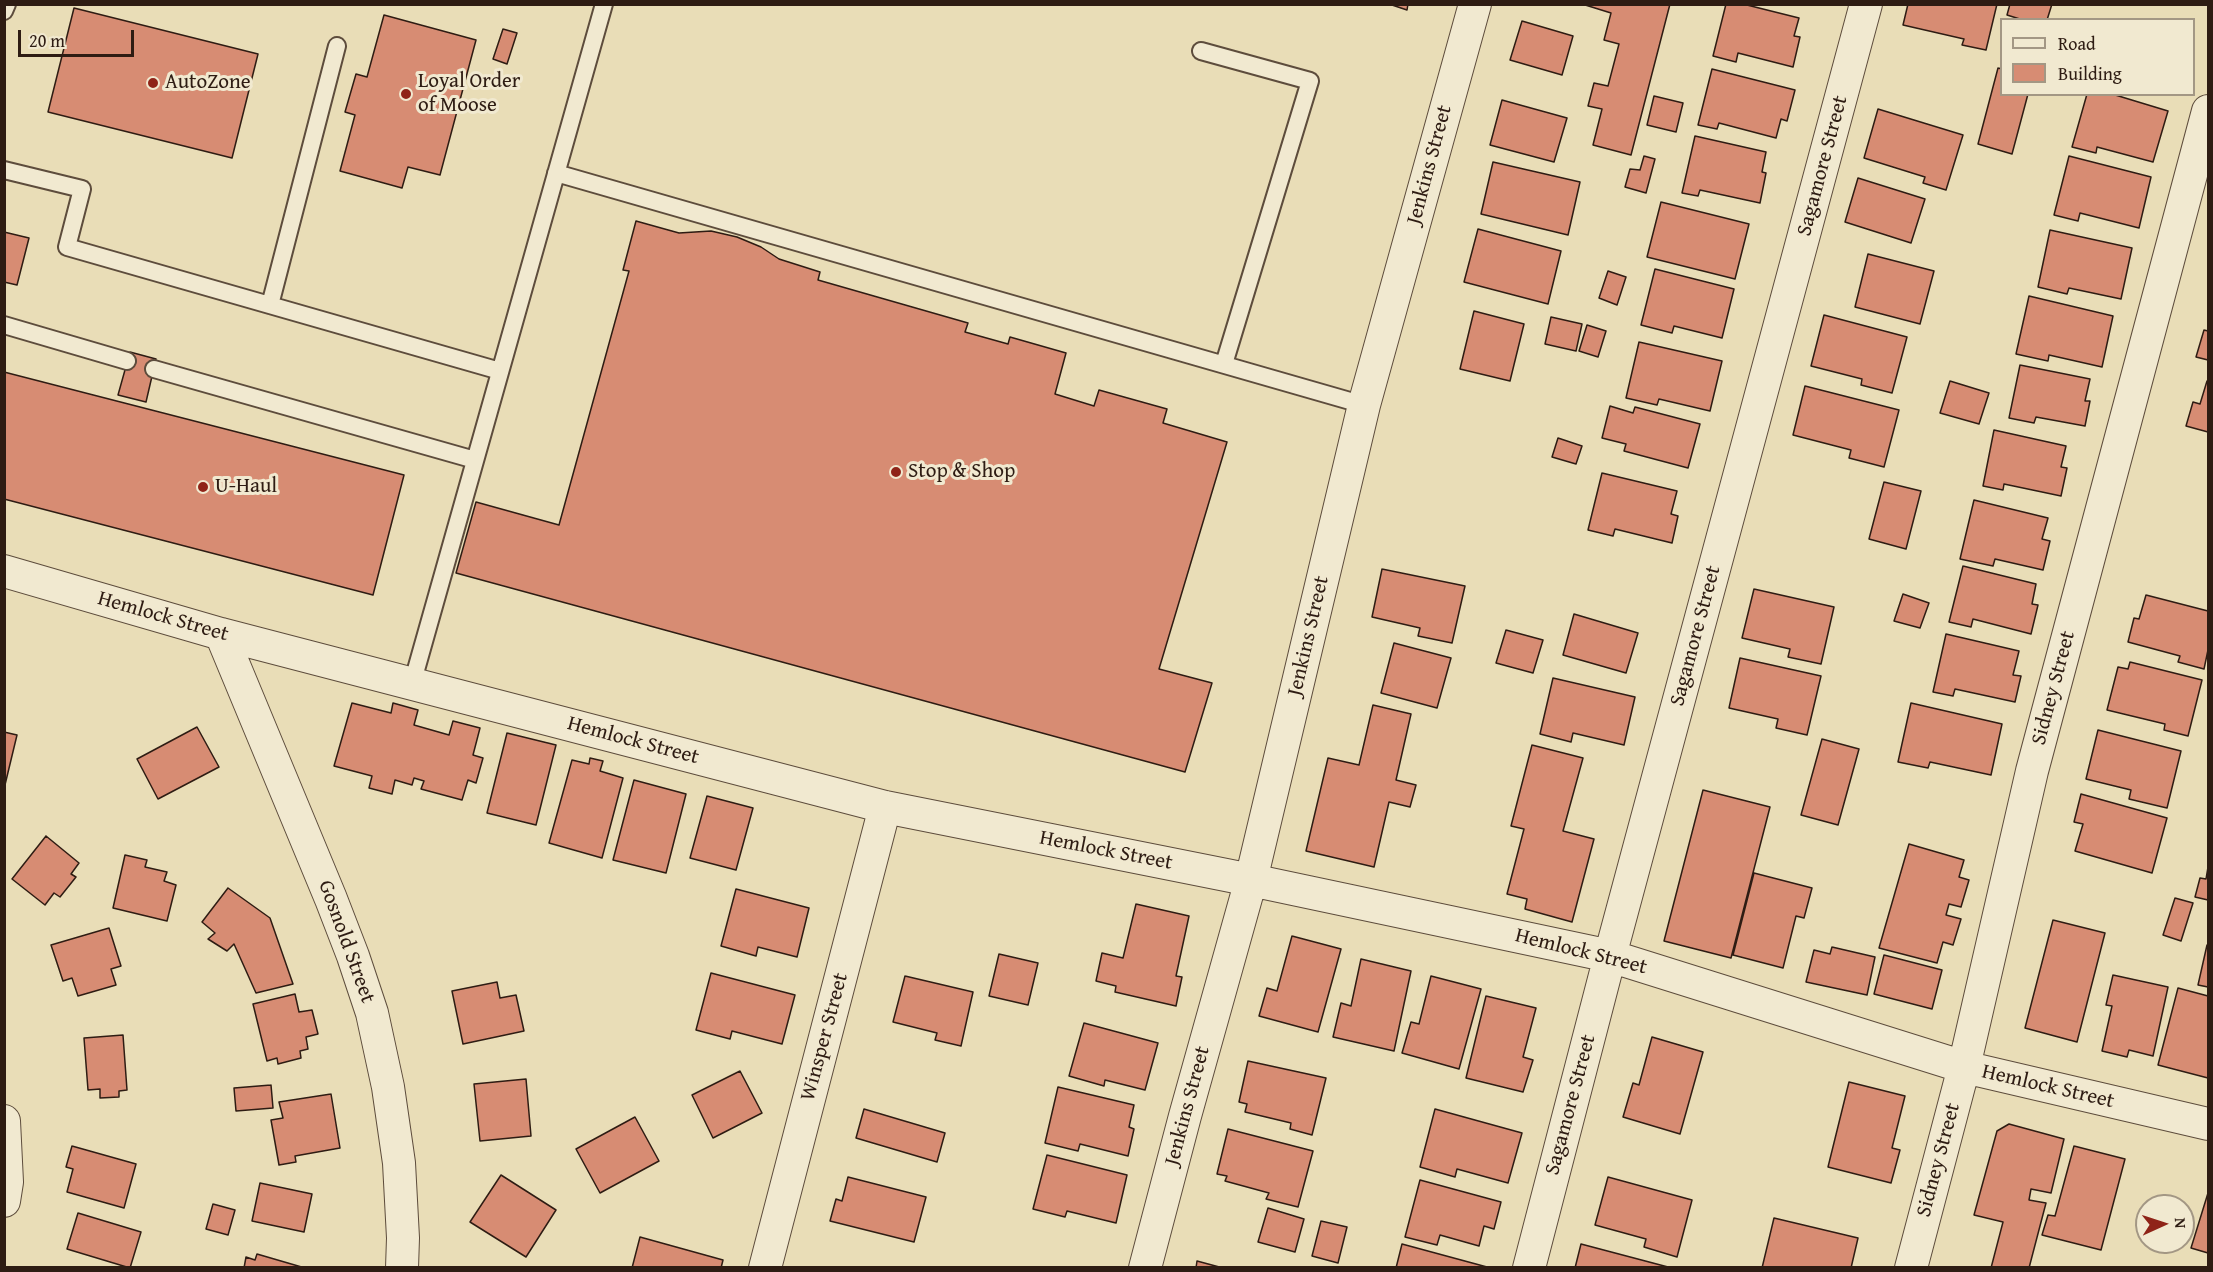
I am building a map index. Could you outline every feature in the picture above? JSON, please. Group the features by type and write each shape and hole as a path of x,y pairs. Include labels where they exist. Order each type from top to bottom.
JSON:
{"street":[{"name":"Jenkins Street","path":"1145,1268 1251,880 1364,405 1475,4"},
{"name":"Sagamore Street","path":"1529,1268 1610,956 1866,4"},
{"name":"Sidney Street","path":"1911,1268 1964,1067 2032,771 2208,111"},
{"name":"Hemlock Street","path":"4,571 221,634 885,807 1251,880 1610,956 1964,1067 2208,1124"},
{"name":"Gosnold Street","path":"221,634 331,899 372,1013 388,1087 399,1163 404,1238 402,1268"},
{"name":"Winsper Street","path":"765,1268 885,807"},
{"path":"4,1121 7,1182 4,1201"}],"lane":[{"path":"4,11 7,4"},
{"path":"411,684 604,4"},
{"path":"270,305 337,46"},
{"path":"1201,51 1310,81 1224,364"},
{"path":"4,170 82,189 67,247 500,371"},
{"path":"556,173 1364,405"},
{"path":"4,325 127,361"},
{"path":"154,369 475,460"}],"building":[{"path":"1389,4 1408,4 1407,10"},
{"path":"1582,4 1670,4 1631,155 1593,145 1602,109 1588,106 1594,83 1608,86 1619,44 1604,40 1611,13"},
{"path":"1726,4 1743,4 1799,18 1794,36 1800,37 1793,67 1738,53 1736,62 1713,56"},
{"path":"1908,4 1997,4 1986,50 1962,45 1964,39 1903,25"},
{"path":"2010,4 2052,4 2048,18 2017,18 2007,15"},
{"name":"AutoZone","path":"74,8 258,54 232,158 48,112"},
{"name":"Loyal Order of Moose","path":"384,15 476,40 440,175 408,167 402,188 340,171 355,115 345,112 356,74 367,77"},
{"path":"1522,21 1573,36 1562,75 1510,60"},
{"path":"503,29 517,33 507,64 493,59"},
{"path":"1998,68 2000,68 2000,96 2027,96 2012,154 1978,144"},
{"path":"1712,69 1795,90 1787,121 1781,119 1776,138 1719,123 1717,129 1698,125"},
{"path":"1654,96 1683,103 1676,132 1647,125"},
{"path":"2086,96 2119,96 2168,111 2153,162 2097,147 2096,153 2072,147"},
{"path":"1502,100 1567,118 1554,162 1490,145"},
{"path":"1878,109 1963,135 1946,190 1923,183 1925,177 1864,158"},
{"path":"1695,136 1766,152 1762,172 1766,173 1760,203 1700,190 1698,196 1682,193"},
{"path":"1644,156 1655,159 1646,193 1625,187 1630,169 1640,170"},
{"path":"2069,156 2151,177 2139,228 2080,213 2078,221 2054,215"},
{"path":"1493,162 1580,182 1568,235 1481,214"},
{"path":"1858,178 1925,199 1911,243 1845,222"},
{"path":"1661,202 1749,224 1735,279 1647,257"},
{"name":"Stop & Shop","path":"636,221 679,233 711,231 737,237 761,247 779,259 820,272 818,280 968,323 965,332 1008,344 1010,337 1066,353 1055,394 1094,406 1099,390 1167,409 1163,423 1227,442 1159,669 1212,683 1185,772 456,573 476,502 559,525 629,271 623,270"},
{"path":"1478,229 1561,251 1548,304 1464,282"},
{"path":"2050,230 2132,248 2121,299 2069,288 2067,294 2038,287"},
{"path":"4,232 29,238 17,285 4,282"},
{"path":"1868,254 1934,271 1920,324 1855,307"},
{"path":"1655,269 1734,289 1722,338 1674,326 1672,333 1641,325"},
{"path":"1608,271 1626,277 1617,305 1599,298"},
{"path":"2029,296 2113,316 2102,367 2049,355 2048,361 2016,354"},
{"path":"1474,311 1524,324 1510,381 1460,369"},
{"path":"1824,315 1907,337 1892,393 1861,385 1862,379 1811,366"},
{"path":"1551,317 1582,324 1576,351 1545,344"},
{"path":"1587,325 1606,331 1598,357 1579,351"},
{"path":"2204,330 2208,331 2208,360 2196,357"},
{"path":"1639,342 1722,361 1710,411 1659,399 1657,405 1626,398"},
{"path":"130,352 156,359 146,402 118,395"},
{"path":"2020,365 2090,379 2085,401 2090,401 2085,426 2036,417 2034,423 2009,418"},
{"name":"U-Haul","path":"4,372 404,475 373,595 4,499"},
{"path":"1950,381 1989,393 1979,424 1940,413"},
{"path":"2207,381 2208,432 2186,426 2193,402 2200,404"},
{"path":"1805,386 1899,410 1884,467 1849,458 1851,450 1793,435"},
{"path":"1610,406 1633,413 1635,407 1700,424 1688,468 1624,451 1626,444 1602,438"},
{"path":"1994,430 2066,446 2061,467 2067,468 2061,496 2004,484 2003,490 1983,486"},
{"path":"1558,438 1582,446 1576,464 1552,457"},
{"path":"1602,473 1677,491 1671,514 1678,516 1672,543 1615,529 1613,536 1588,530"},
{"path":"1884,482 1921,491 1906,549 1869,539"},
{"path":"1974,500 2048,518 2042,539 2050,541 2043,570 1995,559 1993,566 1960,559"},
{"path":"1963,566 2036,584 2032,604 2038,605 2031,634 1973,619 1971,627 1949,622"},
{"path":"1382,569 1465,586 1452,643 1418,636 1420,628 1372,617"},
{"path":"1754,589 1834,607 1821,664 1788,657 1790,649 1742,638"},
{"path":"1903,594 1929,603 1920,628 1894,621"},
{"path":"2146,595 2208,611 2208,650 2204,669 2178,662 2180,656 2128,642 2134,618 2139,619"},
{"path":"1574,614 1638,633 1626,673 1563,655"},
{"path":"1506,630 1543,640 1533,673 1496,663"},
{"path":"1946,634 2019,651 2013,675 2021,676 2015,702 1955,689 1953,696 1933,692"},
{"path":"1394,643 1451,658 1437,708 1381,693"},
{"path":"1740,658 1821,676 1807,735 1776,728 1778,719 1729,708"},
{"path":"2130,662 2202,680 2188,736 2164,730 2165,724 2107,710 2118,667 2128,669"},
{"path":"1553,678 1635,697 1624,745 1573,733 1571,742 1540,734"},
{"path":"352,703 391,713 393,703 418,710 414,725 449,735 453,721 480,728 473,755 483,758 476,783 468,780 462,800 421,789 424,781 414,778 412,785 395,780 392,794 369,788 372,776 334,766"},
{"path":"1911,703 2002,724 1991,775 1930,762 1928,768 1898,762"},
{"path":"1373,705 1411,714 1396,780 1416,785 1410,807 1389,802 1374,867 1306,851 1328,758 1359,765"},
{"path":"197,727 219,767 158,799 137,759"},
{"path":"2098,730 2181,751 2167,808 2129,799 2131,790 2086,779"},
{"path":"4,732 17,735 4,789"},
{"path":"507,733 556,745 536,825 487,813"},
{"path":"1822,739 1859,749 1838,825 1801,815"},
{"path":"1532,745 1583,758 1563,831 1594,839 1572,922 1525,909 1527,899 1507,894 1524,829 1511,826"},
{"path":"590,758 603,761 600,771 623,778 602,858 549,843 572,760 589,764"},
{"path":"634,780 686,794 666,873 613,860"},
{"path":"1703,790 1770,807 1731,958 1664,941"},
{"path":"2081,794 2167,818 2152,873 2075,851 2083,824 2074,822"},
{"path":"707,796 753,808 736,870 690,858"},
{"path":"46,836 79,863 71,874 76,877 60,897 54,893 45,905 12,879"},
{"path":"1909,844 1964,860 1959,877 1969,880 1961,907 1949,904 1946,915 1961,919 1953,945 1943,942 1937,963 1879,948"},
{"path":"125,855 147,860 145,867 167,872 164,881 176,885 167,921 113,908"},
{"path":"2208,867 2208,900 2195,897 2200,878 2206,879"},
{"path":"1754,873 1812,888 1804,918 1796,916 1783,968 1733,955"},
{"path":"228,888 270,918 293,984 256,993 234,944 227,951 208,939 215,933 202,922"},
{"path":"736,889 809,908 797,957 758,947 756,956 721,946"},
{"path":"2175,898 2193,903 2181,941 2163,935"},
{"path":"1136,904 1189,916 1176,976 1182,977 1176,1006 1115,992 1116,986 1096,981 1102,953 1123,958"},
{"path":"2053,920 2105,933 2077,1042 2025,1028"},
{"path":"109,928 121,966 111,969 116,985 78,996 72,978 63,981 51,945"},
{"path":"1292,936 1341,949 1318,1032 1259,1016 1267,988 1277,991"},
{"path":"2208,946 2208,987 2198,985"},
{"path":"1832,947 1875,957 1867,995 1806,982 1814,950 1830,954"},
{"path":"999,954 1038,963 1028,1005 989,996"},
{"path":"1884,955 1942,970 1932,1009 1874,994"},
{"path":"1361,959 1411,971 1394,1051 1333,1037 1341,1003 1351,1006"},
{"path":"711,973 795,995 782,1044 732,1031 730,1039 696,1030"},
{"path":"2113,975 2168,987 2153,1056 2129,1050 2127,1057 2102,1051 2112,1006 2106,1005"},
{"path":"905,976 973,992 961,1046 935,1040 937,1033 893,1022"},
{"path":"1431,976 1481,989 1459,1069 1402,1053 1411,1022 1419,1024"},
{"path":"497,982 500,998 516,995 524,1031 463,1044 452,991"},
{"path":"2178,988 2208,996 2208,1078 2158,1065"},
{"path":"295,994 299,1012 312,1010 318,1034 306,1037 308,1049 300,1051 301,1058 278,1064 277,1058 267,1061 253,1004"},
{"path":"1486,996 1536,1008 1523,1057 1533,1060 1523,1092 1466,1078"},
{"path":"1084,1023 1158,1043 1145,1090 1105,1080 1104,1086 1069,1076"},
{"path":"123,1035 127,1090 119,1091 119,1097 100,1098 100,1089 88,1090 84,1038"},
{"path":"1652,1037 1703,1052 1680,1134 1623,1117 1633,1083 1639,1085"},
{"path":"1248,1061 1326,1078 1312,1135 1290,1129 1291,1123 1245,1112 1247,1104 1239,1102"},
{"path":"740,1071 762,1113 713,1138 692,1095"},
{"path":"526,1079 531,1136 480,1141 474,1084"},
{"path":"1849,1082 1905,1096 1892,1148 1900,1150 1891,1183 1828,1167"},
{"path":"271,1085 273,1108 236,1111 234,1088"},
{"path":"1058,1087 1134,1105 1129,1127 1134,1129 1128,1156 1080,1144 1078,1151 1045,1143"},
{"path":"331,1094 340,1148 295,1156 296,1162 279,1165 271,1120 283,1118 279,1102"},
{"path":"864,1109 945,1133 937,1162 856,1138"},
{"path":"1435,1109 1522,1133 1508,1183 1457,1169 1455,1177 1420,1167"},
{"path":"635,1117 659,1161 600,1193 576,1149"},
{"path":"2009,1124 2064,1139 2051,1193 2031,1189 2029,1200 2046,1203 2029,1268 1991,1268 2003,1222 1974,1215 1997,1131"},
{"path":"1228,1129 1313,1151 1298,1207 1266,1199 1269,1193 1225,1181 1227,1176 1217,1174"},
{"path":"72,1146 136,1164 124,1208 67,1192 73,1169 66,1167"},
{"path":"2074,1146 2125,1159 2101,1250 2042,1235 2048,1215 2055,1216"},
{"path":"1047,1155 1127,1175 1116,1223 1067,1211 1065,1217 1033,1209"},
{"path":"501,1175 556,1210 526,1257 470,1222"},
{"path":"848,1177 926,1197 914,1242 830,1221 836,1199 842,1201"},
{"path":"1608,1177 1692,1200 1677,1257 1644,1247 1646,1239 1595,1225"},
{"path":"1420,1180 1501,1202 1494,1229 1484,1226 1479,1246 1440,1235 1437,1245 1405,1237"},
{"path":"260,1183 312,1194 304,1232 252,1221"},
{"path":"2208,1193 2208,1253 2195,1249 2195,1235"},
{"path":"213,1204 235,1210 228,1235 206,1229"},
{"path":"1268,1208 1304,1219 1295,1252 1258,1242"},
{"path":"78,1213 141,1232 130,1268 67,1249"},
{"path":"1774,1218 1858,1238 1851,1268 1762,1268"},
{"path":"1321,1221 1347,1227 1338,1263 1312,1256"},
{"path":"640,1237 723,1260 721,1268 632,1268"},
{"path":"1402,1244 1487,1267 1487,1268 1396,1268"},
{"path":"1581,1244 1668,1267 1575,1268"},
{"path":"257,1254 305,1268 244,1268 246,1257 255,1260"},
{"path":"1197,1261 1223,1268 1196,1268"}],"place":[{"name":"AutoZone","path":"153,83"},
{"name":"Loyal Order of Moose","path":"406,94"},
{"name":"Stop & Shop","path":"896,472"},
{"name":"U-Haul","path":"203,487"}]}
